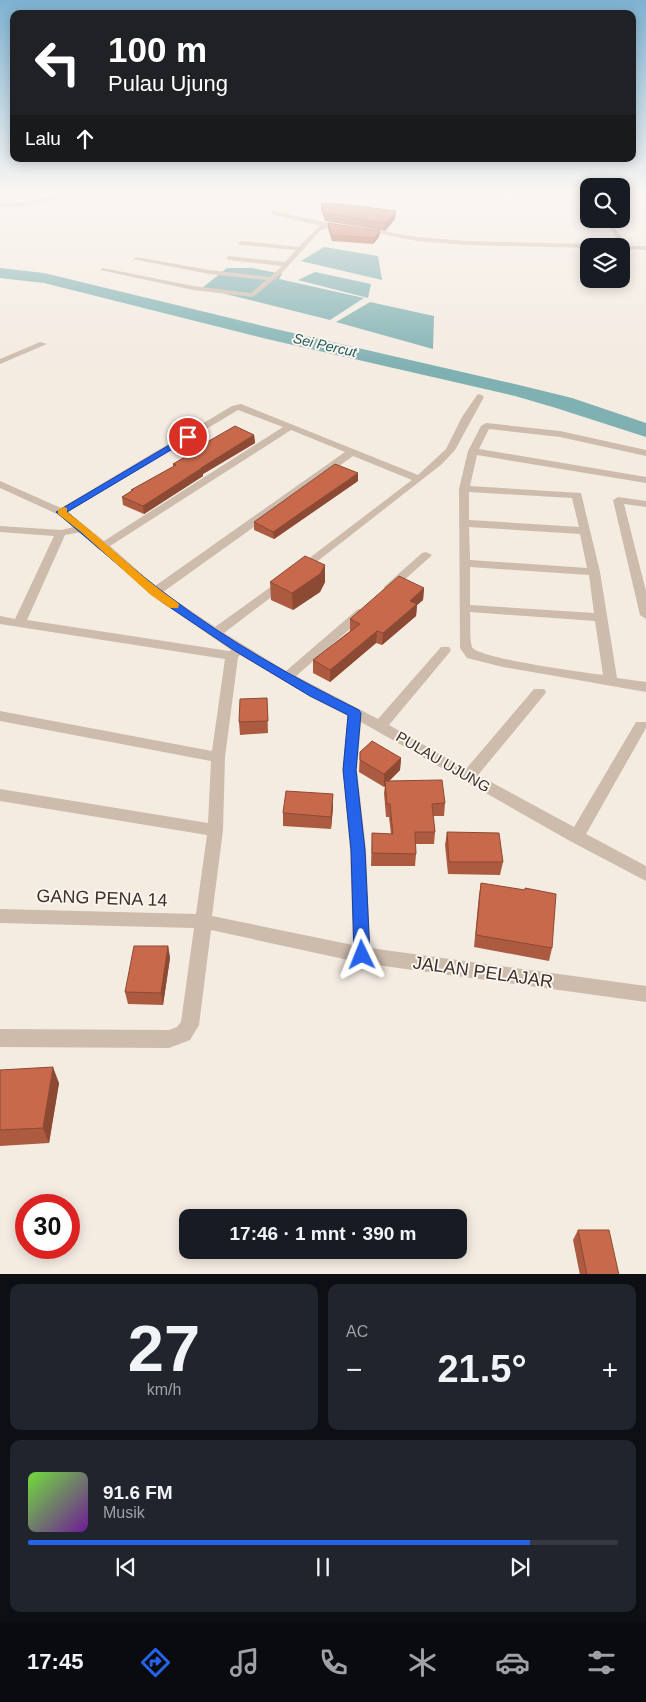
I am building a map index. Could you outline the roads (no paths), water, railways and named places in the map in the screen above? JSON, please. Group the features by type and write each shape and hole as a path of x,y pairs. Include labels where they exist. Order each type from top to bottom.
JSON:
{"street":[{"path":"103,270 193,288 253,295 272,279 301,249"},
{"path":"229,258 287,264"},
{"path":"136,259 209,272 272,279"},
{"path":"0,362 43,344"},
{"path":"217,632 419,479 450,450 480,397"},
{"path":"61,512 235,408 246,408 419,479"},
{"path":"102,547 291,426"},
{"path":"646,453 560,434 486,426 473,451 464,489 464,608 466,648 472,655 504,663 646,687"},
{"path":"473,451 646,480"},
{"path":"155,592 352,452"},
{"path":"0,484 61,512 83,528 102,547 155,592 217,632 236,652"},
{"path":"464,489 577,495 594,572 611,682"},
{"path":"646,504 618,500 646,615"},
{"path":"465,524 584,531"},
{"path":"0,529 62,533 83,528"},
{"path":"20,622 62,533"},
{"path":"288,676 426,555"},
{"path":"465,563 594,572"},
{"path":"464,608 600,618"},
{"path":"0,620 236,652"},
{"path":"380,726 445,650"},
{"path":"0,1038 169,1039 183,1034 190,1025 215,830 218,757 236,652"},
{"name":"PULAU UJUNG","path":"236,652 288,676 314,693 380,726 468,777 646,874"},
{"path":"468,777 539,692"},
{"path":"355,713 350,770 358,850 362,955"},
{"path":"0,716 218,757"},
{"path":"576,837 641,725"},
{"path":"0,795 215,830"},
{"name":"GANG PENA 14","path":"0,916 203,921"},
{"name":"JALAN PELAJAR","path":"203,921 362,955 646,994"}],"water":[{"path":"320,249 339,249 378,256 382,280 301,261"},
{"path":"227,268 252,268 282,274 279,279 364,298 330,320 202,288"},
{"path":"315,272 371,284 368,298 298,280"},
{"path":"370,302 434,316 433,349 336,322"}],"waterway":[{"name":"Sei Percut","path":"0,273 44,278 267,333 519,391 564,403 646,430"}]}
